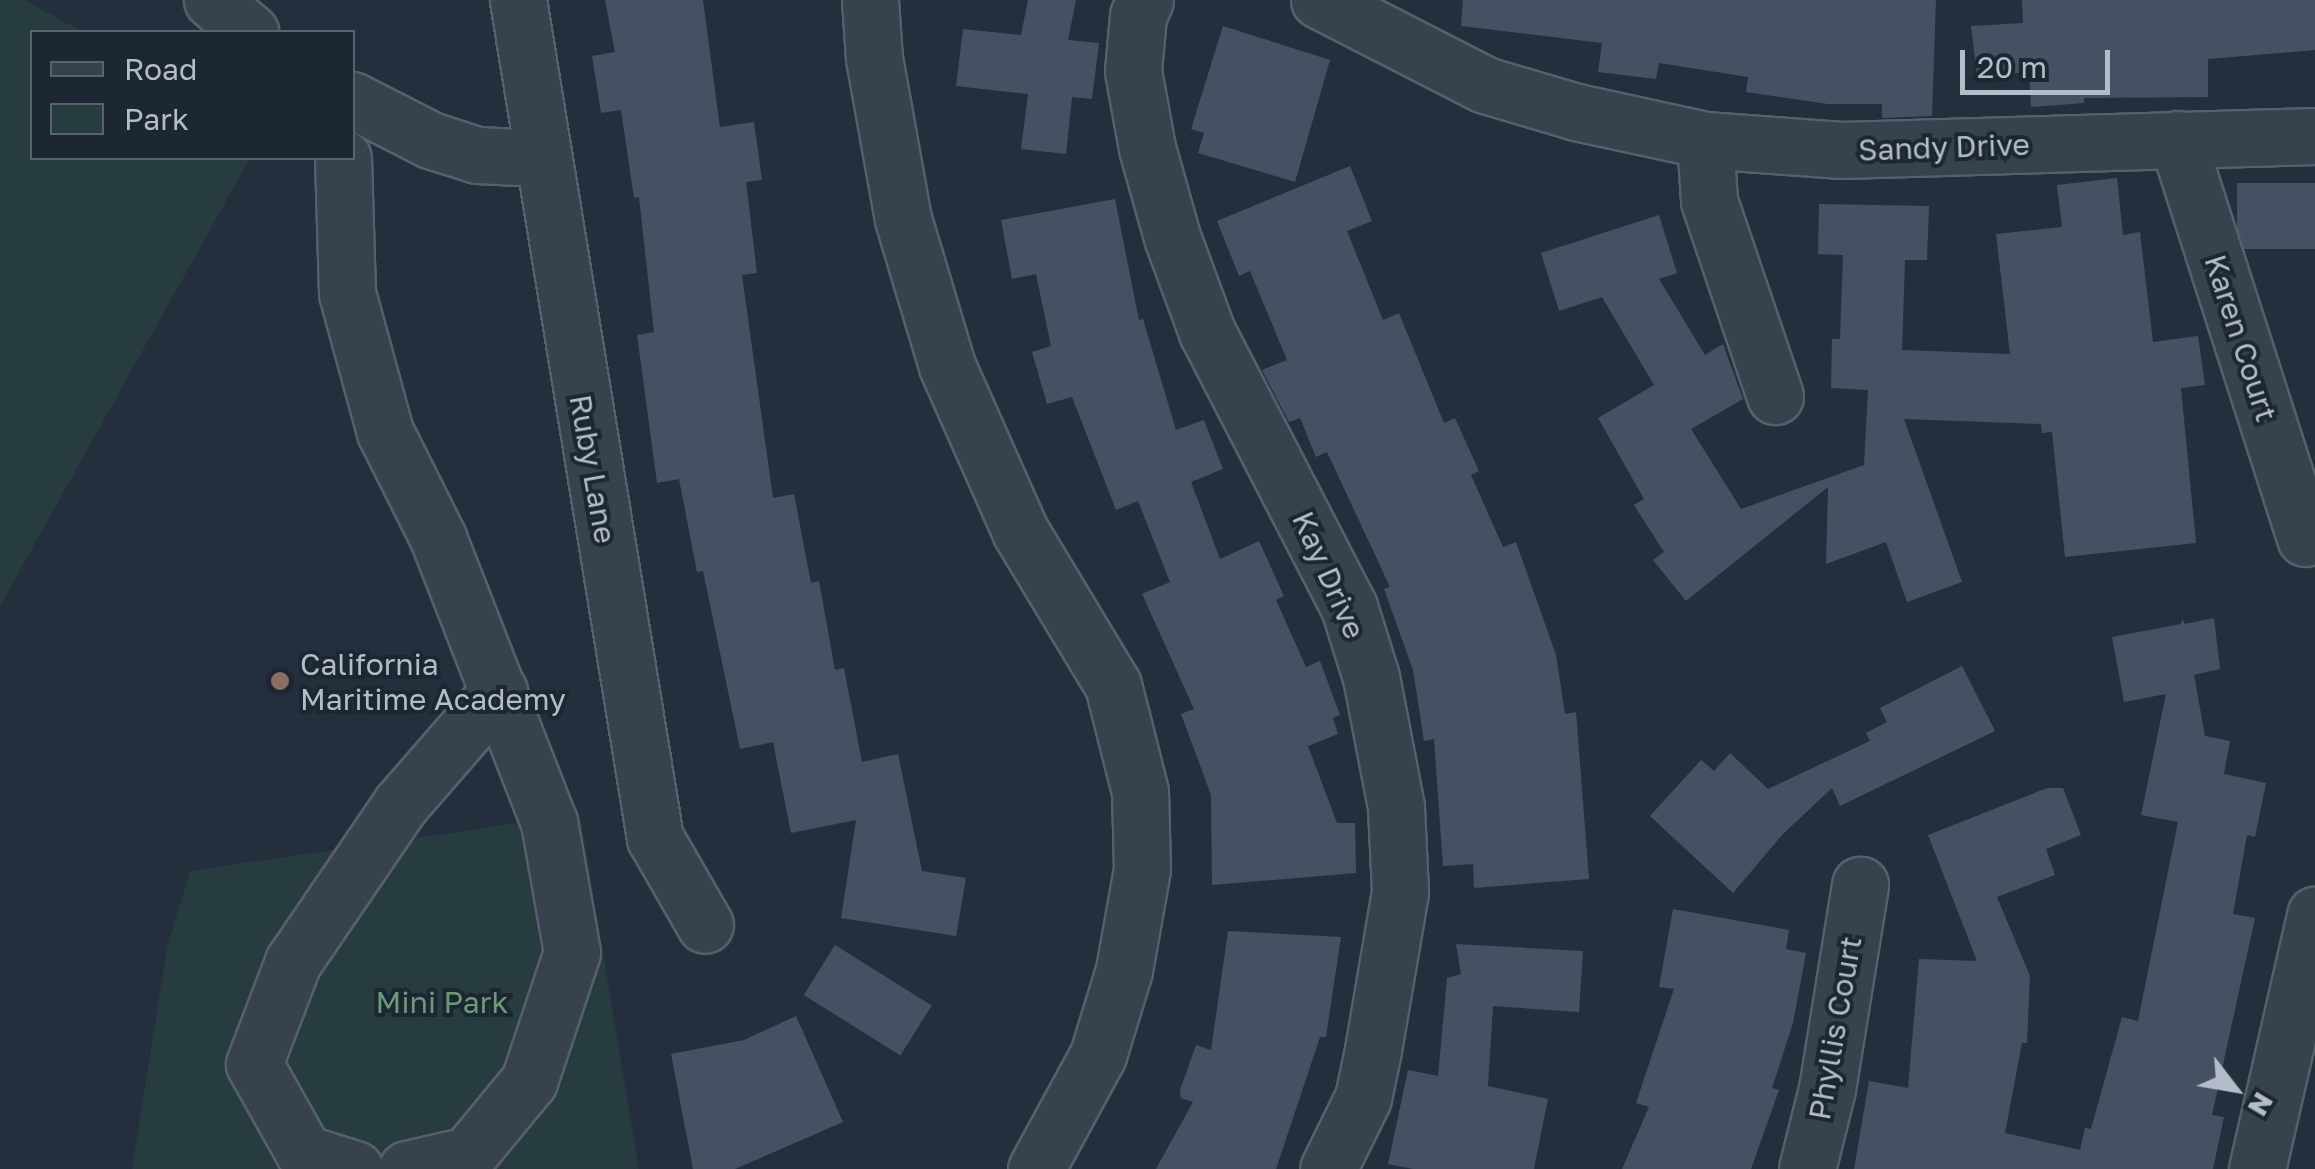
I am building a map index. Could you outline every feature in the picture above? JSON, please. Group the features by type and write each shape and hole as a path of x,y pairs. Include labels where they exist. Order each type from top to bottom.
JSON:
{"street":[{"path":"212,0 248,30"},
{"name":"Ruby Lane","path":"518,0 540,158 655,838 705,924"},
{"path":"870,0 874,58 903,219 947,366 1020,531 1113,686 1140,792 1142,870 1124,970 1098,1055 1036,1169"},
{"name":"Kay Drive","path":"1145,0 1138,16 1132,70 1146,148 1172,237 1208,332 1349,607 1372,678 1396,807 1400,892 1363,1098 1328,1169"},
{"name":"Sandy Drive","path":"1319,0 1485,85 1576,112 1705,140 1842,150 2315,136"},
{"path":"359,117 477,155 540,158"},
{"name":"Karen Court","path":"2177,139 2305,538"},
{"path":"1705,140 1708,202 1775,396"},
{"path":"343,160 347,293 385,432 438,538 549,822 572,952 529,1081 468,1155 407,1169"},
{"path":"355,1169 304,1153 254,1064 293,962 400,805 499,691"},
{"name":"Phyllis Court","path":"1807,1169 1827,1089 1860,885"},
{"path":"2257,1169 2315,916"}],"green space":[{"path":"0,0 24,0 79,30 30,30 30,160 249,160 0,606"},
{"name":"Mini Park","path":"580,814 639,1169 132,1169 167,948 190,871"}],"building":[{"path":"605,0 703,0 720,127 754,122 762,180 746,182 757,273 742,275 773,498 794,494 811,583 819,581 835,670 844,668 862,762 898,754 922,871 966,878 956,936 841,918 856,820 791,833 773,742 740,749 703,571 697,572 679,479 657,483 637,335 654,332 639,197 634,198 621,110 601,113 592,56 615,52"},
{"path":"1028,0 1076,0 1068,40 1099,43 1092,99 1072,97 1066,154 1021,149 1028,94 956,86 963,29 1021,35"},
{"path":"1463,0 1936,0 1932,116 1882,118 1882,104 1828,104 1746,92 1748,77 1659,63 1656,79 1598,72 1602,43 1461,26"},
{"path":"2022,0 2315,0 2315,50 2208,59 2208,97 2084,98 2084,103 2031,107 2029,72 1977,76 1971,26 2023,23"},
{"path":"1223,26 1330,60 1295,182 1198,153 1204,133 1191,129"},
{"path":"1350,166 1372,221 1347,231 1383,320 1399,313 1444,423 1455,418 1479,471 1471,475 1503,547 1516,542 1556,655 1565,714 1576,712 1589,879 1474,888 1473,864 1443,866 1434,739 1424,741 1413,670 1384,589 1390,587 1327,452 1316,457 1300,418 1289,422 1262,370 1287,360 1250,271 1239,276 1217,221"},
{"path":"2117,178 2123,235 2140,232 2153,342 2198,336 2205,385 2181,388 2196,543 2065,557 2052,432 2042,433 2041,424 1904,419 1962,582 1907,602 1886,542 1826,564 1828,487 1686,601 1653,560 1664,552 1634,505 1644,499 1598,418 1654,385 1602,297 1559,311 1541,253 1659,215 1677,273 1659,279 1705,355 1723,344 1743,399 1691,429 1741,509 1864,465 1868,390 1831,388 1832,339 1840,339 1843,255 1818,254 1819,204 1929,206 1927,260 1905,260 1902,350 2010,354 1996,234 2062,227 2057,185"},
{"path":"2237,183 2315,183 2315,249 2237,249"},
{"path":"1115,199 1139,320 1143,319 1176,430 1204,420 1223,469 1191,482 1220,559 1259,541 1284,596 1276,600 1306,667 1320,661 1340,715 1333,718 1338,734 1308,746 1337,823 1355,823 1356,873 1212,885 1211,795 1181,714 1194,709 1142,594 1170,582 1138,501 1116,510 1072,397 1047,404 1032,352 1051,346 1036,274 1012,279 1001,220"},
{"path":"2214,618 2220,669 2194,675 2205,736 2230,741 2224,774 2266,783 2255,837 2247,835 2233,914 2255,918 2212,1115 2224,1117 2213,1169 1854,1169 1869,1081 1908,1088 1919,959 1977,961 1928,835 2047,788 2063,788 2081,835 2046,849 2055,875 1997,897 2030,976 2027,1043 2022,1043 2005,1133 2080,1150 2085,1128 2091,1129 2122,1017 2138,1021 2178,822 2141,815 2166,694 2124,702 2112,637 2181,624 2182,619 2185,624"},
{"path":"1962,666 1995,731 1840,806 1832,788 1782,835 1733,893 1650,816 1701,760 1714,771 1730,753 1768,789 1870,741 1866,733 1887,722 1880,708"},
{"path":"1673,909 1789,930 1786,949 1806,953 1793,1023 1772,1088 1779,1090 1751,1169 1622,1169 1649,1107 1636,1103 1674,989 1659,987"},
{"path":"1228,931 1341,937 1326,1037 1320,1037 1276,1169 1156,1169 1193,1102 1181,1098 1180,1090 1196,1045 1211,1050"},
{"path":"1456,944 1583,951 1579,1012 1493,1006 1488,1086 1548,1099 1534,1169 1413,1169 1388,1164 1408,1070 1438,1076 1447,978 1461,974"},
{"path":"835,945 932,1005 900,1055 804,995"},
{"path":"796,1016 843,1122 735,1169 693,1169 671,1054 744,1040"}],"place":[{"name":"California Maritime Academy","path":"280,681"}]}
